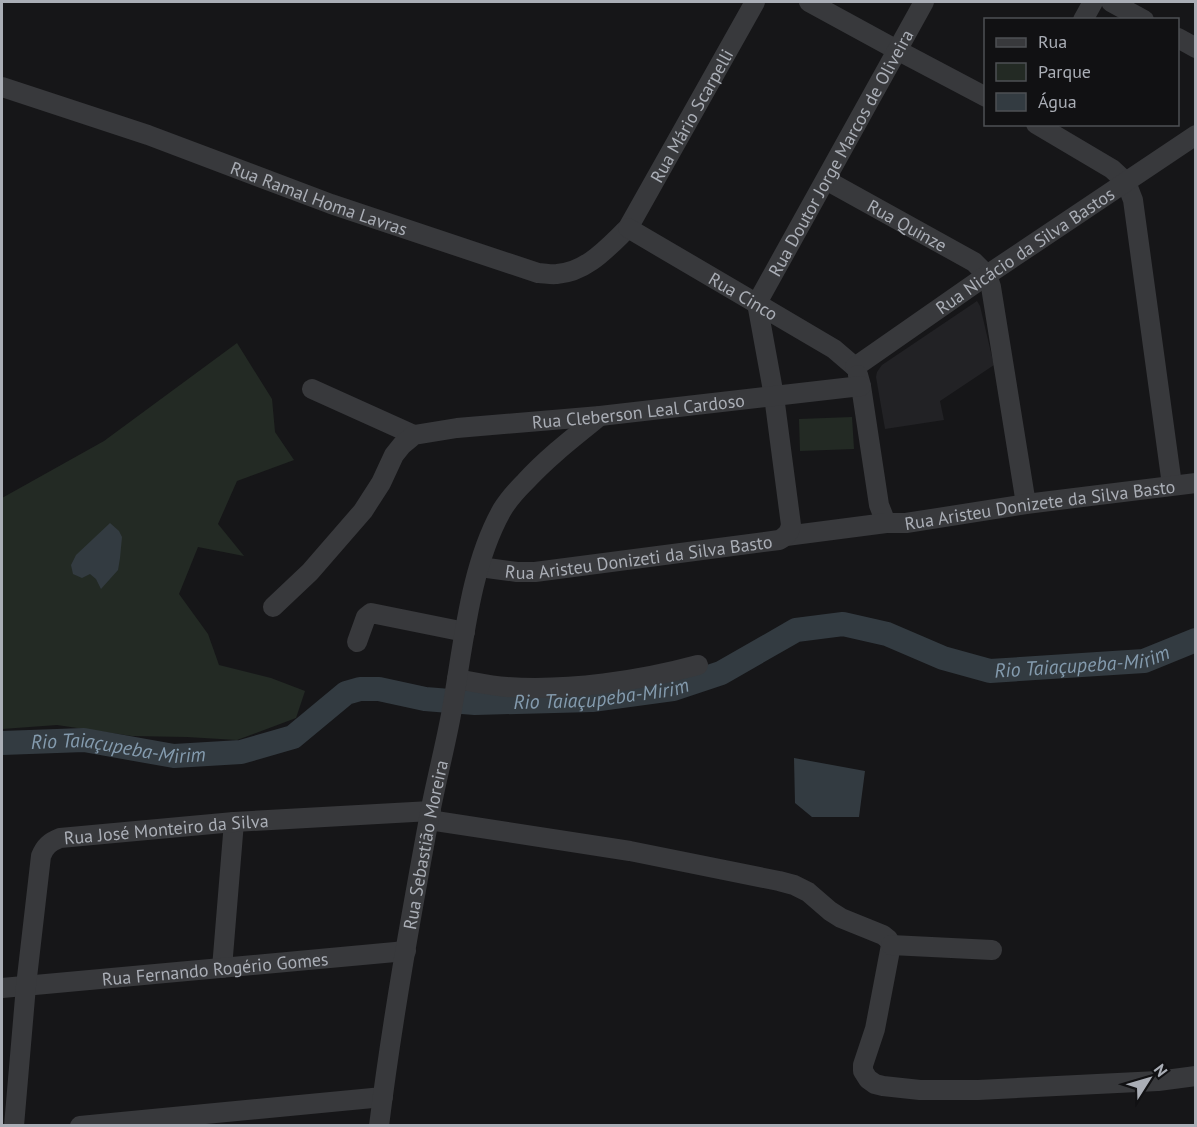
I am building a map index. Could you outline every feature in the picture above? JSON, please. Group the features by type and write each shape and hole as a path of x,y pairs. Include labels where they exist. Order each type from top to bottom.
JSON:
{"street":[{"name":"Rua Mário Scarpelli","path":"628,228 755,2"},
{"path":"809,2 984,96"},
{"name":"Rua Doutor Jorge Marcos de Oliveira","path":"757,303 924,2"},
{"path":"1084,18 1093,2"},
{"path":"1111,2 1140,18"},
{"path":"1179,39 1196,48"},
{"name":"Rua Ramal Homa Lavras","path":"2,87 148,135 331,204 538,273 557,274 579,269 600,255 628,228"},
{"path":"1039,126 1112,170 1126,182 1133,200 1172,485"},
{"name":"Rua Nicácio da Silva Bastos","path":"855,367 987,275 1196,135"},
{"name":"Rua Quinze","path":"826,180 974,262 987,275"},
{"name":"Rua Cinco","path":"628,228 834,350 855,367"},
{"path":"987,275 991,287 1026,504"},
{"path":"757,303 774,396 788,531"},
{"path":"855,367 861,386 879,505 886,523"},
{"name":"Rua Cleberson Leal Cardoso","path":"414,435 457,428 600,416 861,386"},
{"path":"273,607 310,572 363,511 381,483 394,455 414,435 312,389"},
{"name":"Rua Sebastião Moreira","path":"379,1125 430,815 451,718 465,632 489,536 504,508 518,490 550,456 600,416"},
{"name":"Rua Aristeu Donizete da Silva Basto","path":"788,531 906,523 1026,504 1196,483"},
{"name":"Rua Aristeu Donizeti da Silva Basto","path":"480,567 536,572 779,540 788,531"},
{"path":"357,642 366,617 371,613 465,632"},
{"path":"456,687 574,686 645,677 698,665"},
{"name":"Rua José Monteiro da Silva","path":"14,1125 26,986 41,856 45,847 60,838 234,822 430,815 619,849 794,885 808,892 841,918 883,934 891,945"},
{"path":"222,968 234,822"},
{"path":"992,950 891,945 877,1021 863,1065 863,1071 868,1079 874,1084 920,1090 978,1090 1158,1081 1196,1076"},
{"name":"Rua Fernando Rogério Gomes","path":"2,988 406,951"},
{"path":"80,1125 383,1097"}],"shaded area":[{"path":"977,301 994,365 940,401 944,420 885,429 876,377 882,365"}],"green space":[{"path":"237,343 272,399 275,432 294,460 237,481 218,524 244,556 198,547 179,594 208,634 219,665 271,678 305,691 296,718 237,740 132,736 57,725 2,729 2,498 104,441"},
{"path":"852,417 854,449 800,451 799,419"}],"water":[{"path":"110,523 122,537 120,558 118,570 101,589 96,579 90,574 82,578 73,574 71,565 76,555"},
{"path":"794,758 865,771 859,817 812,817 795,803"}],"waterway":[{"name":"Rio Taiaçupeba-Mirim","path":"2,743 84,740 174,756 241,752 293,737 346,693 360,689 379,689 425,699 475,703 592,700 673,689 721,673 796,630 843,624 887,634 943,658 990,671 1144,661 1196,640"}]}
